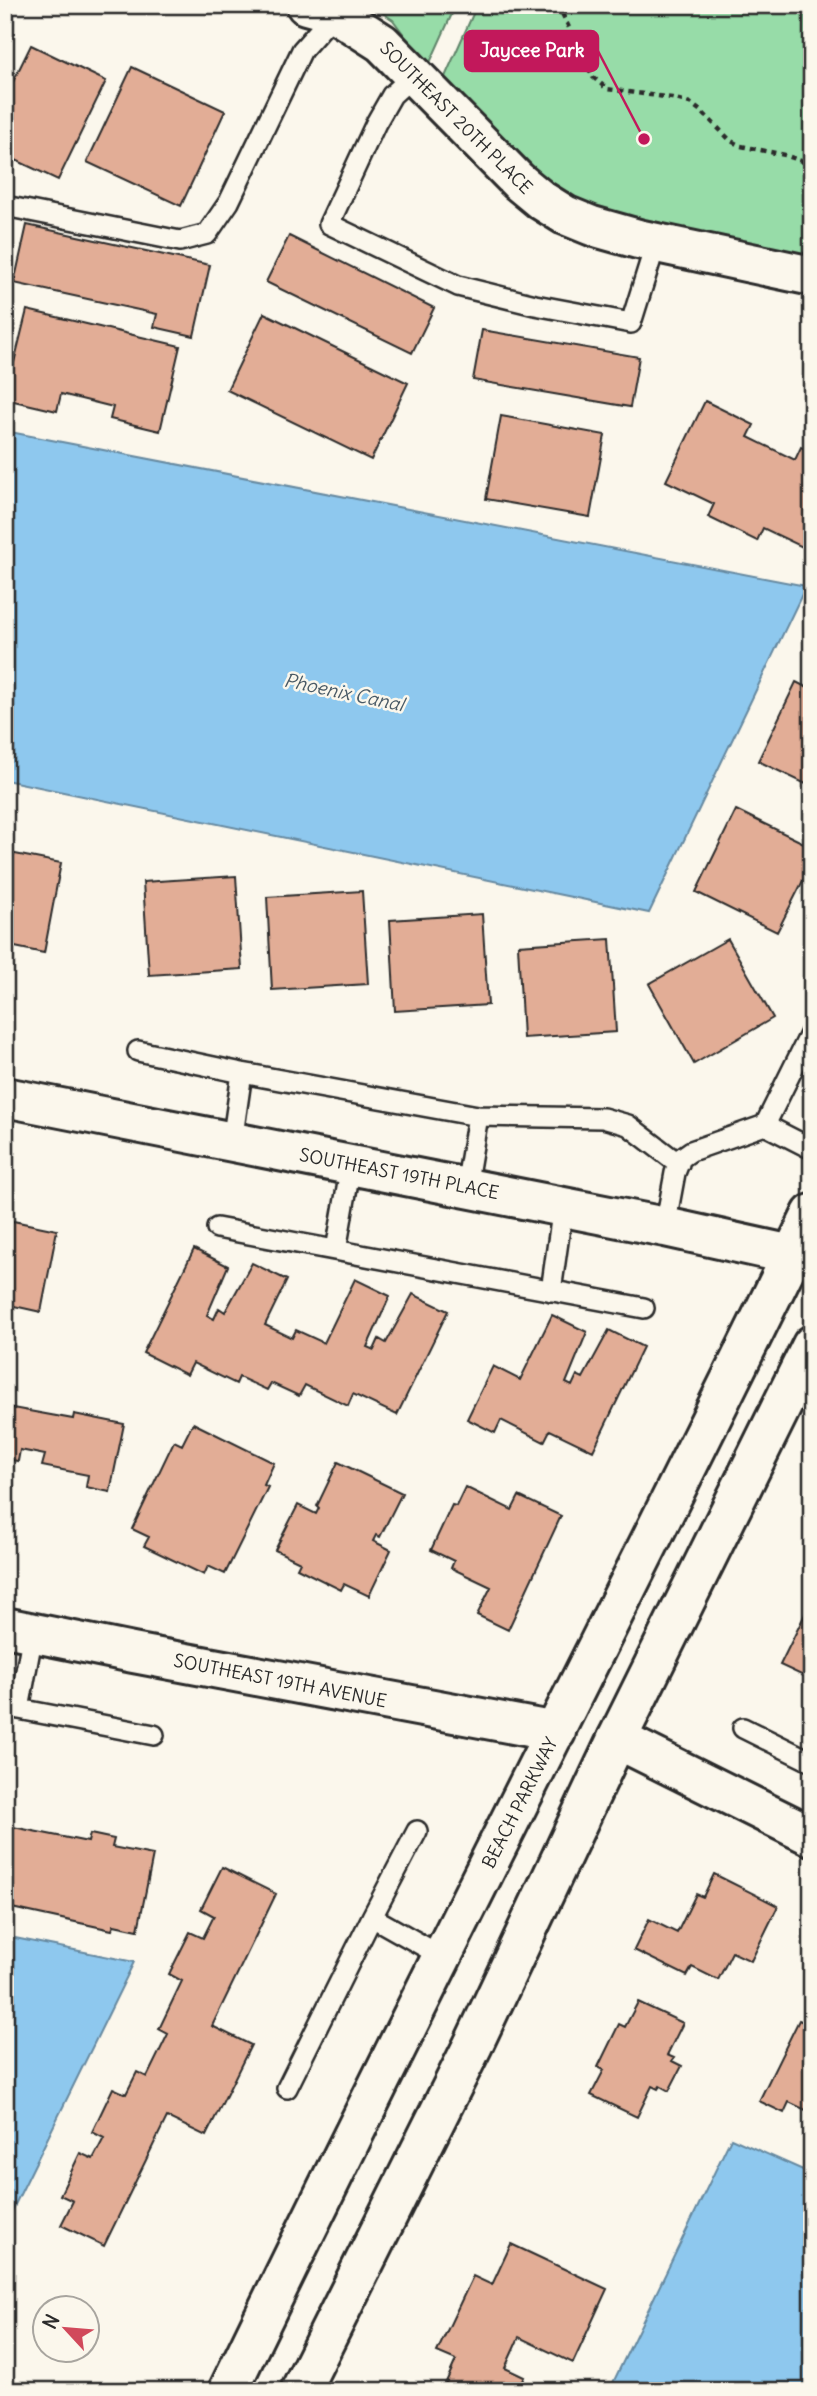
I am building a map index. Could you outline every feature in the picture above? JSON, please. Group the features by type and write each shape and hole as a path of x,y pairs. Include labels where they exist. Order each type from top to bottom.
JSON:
{"street":[{"name":"SOUTHEAST 20TH PLACE","path":"324,8 382,43 518,181 565,215 592,226 656,243 812,276"},
{"name":"SOUTHEAST 19TH PLACE","path":"5,1097 563,1206 802,1260"},
{"name":"BEACH PARKWAY","path":"228,2391 317,2205 556,1732 802,1260 812,1214"},
{"path":"300,2391 473,2045 617,1740 812,1345"},
{"name":"SOUTHEAST 19TH AVENUE","path":"19,1630 556,1732 617,1740"},
{"path":"617,1740 809,1828"}],"lane":[{"path":"5,206 180,240 207,234 229,202 324,8"},
{"path":"415,74 392,95 329,224 457,286 535,305 631,323 656,243"},
{"path":"665,1227 681,1158 691,1151 765,1125 812,1030"},
{"path":"138,1051 478,1116 603,1118 628,1125 679,1164"},
{"path":"232,1142 242,1073"},
{"path":"466,1187 478,1116"},
{"path":"765,1125 812,1149"},
{"path":"336,1250 351,1165"},
{"path":"551,1291 563,1206"},
{"path":"217,1228 644,1308"},
{"path":"19,1630 12,1707 154,1735"},
{"path":"743,1728 812,1762"},
{"path":"287,2088 417,1830"},
{"path":"372,1917 443,1956"}],"path":[{"path":"558,5 593,77 607,89 690,103 741,146 785,155 812,165"}],"green space":[{"path":"371,5 456,5 428,67 393,20"},
{"path":"477,5 812,5 812,271 704,253 518,181 436,97"}],"water":[{"name":"Phoenix Canal","path":"5,431 806,586 649,913 5,780"},
{"path":"5,1936 134,1962 5,2225"},
{"path":"731,2138 812,2174 812,2391 609,2391"}],"building":[{"path":"31,45 106,81 58,180 5,155 5,98"},
{"path":"132,67 225,111 181,206 87,162"},
{"path":"27,225 210,265 194,336 154,327 157,314 14,283"},
{"path":"289,236 434,308 412,353 266,282"},
{"path":"27,310 180,346 160,431 110,419 113,407 61,394 57,411 5,399"},
{"path":"264,313 408,383 371,460 227,390"},
{"path":"482,330 639,357 630,407 473,380"},
{"path":"705,401 754,425 748,437 795,460 801,447 812,452 811,551 763,528 757,541 708,517 714,504 666,481"},
{"path":"501,416 605,435 590,517 486,499"},
{"path":"796,682 812,690 812,787 758,761"},
{"path":"736,810 812,847 812,863 777,932 696,892"},
{"path":"5,852 61,863 44,953 5,945"},
{"path":"236,876 242,969 149,975 143,882"},
{"path":"362,891 368,984 272,990 267,897"},
{"path":"482,914 488,1005 395,1011 390,920"},
{"path":"610,939 616,1032 523,1038 518,945"},
{"path":"728,939 773,1018 694,1064 649,984"},
{"path":"5,1221 57,1230 41,1312 5,1304"},
{"path":"194,1249 228,1266 207,1315 214,1319 219,1308 225,1312 252,1263 287,1280 265,1325 292,1338 296,1330 324,1343 355,1279 390,1296 367,1347 374,1350 379,1339 386,1343 413,1294 448,1311 397,1415 353,1394 348,1406 305,1385 299,1396 271,1383 267,1390 239,1377 236,1384 193,1363 187,1375 143,1353"},
{"path":"552,1315 587,1332 566,1383 572,1386 577,1375 583,1378 609,1330 643,1347 593,1451 550,1430 544,1442 501,1420 495,1433 467,1419 493,1366 520,1380"},
{"path":"5,1402 8,1403 7,1407 73,1419 74,1414 124,1424 110,1492 86,1487 88,1475 42,1466 45,1455 20,1450 18,1461 5,1459"},
{"path":"193,1423 274,1463 264,1485 268,1487 225,1574 208,1566 204,1575 144,1546 149,1537 132,1529 174,1441 182,1445"},
{"path":"338,1462 402,1493 380,1537 376,1535 373,1541 391,1550 369,1596 344,1584 341,1590 297,1568 300,1562 275,1550 298,1505 316,1514 319,1508 317,1506"},
{"path":"465,1487 512,1510 519,1496 561,1516 508,1630 477,1615 491,1587 451,1568 454,1561 431,1550 452,1505 456,1506"},
{"path":"809,1606 812,1608 812,1680 780,1665"},
{"path":"5,1818 10,1819 8,1826 88,1842 90,1834 114,1839 112,1847 153,1855 138,1930 114,1925 112,1930 7,1907 5,1911"},
{"path":"222,1867 276,1894 212,2026 251,2045 206,2136 167,2117 104,2246 61,2225 73,2201 60,2195 80,2153 93,2159 104,2138 92,2132 113,2088 126,2094 137,2072 147,2077 168,2034 159,2029 182,1981 169,1974 190,1932 203,1938 214,1916 201,1909"},
{"path":"714,1874 778,1906 751,1961 732,1952 718,1980 692,1967 687,1976 634,1950 649,1919 677,1933 696,1894 703,1897"},
{"path":"638,2002 683,2023 667,2055 682,2066 669,2091 660,2086 658,2089 652,2086 637,2117 591,2095 604,2070 598,2067 619,2024 625,2027"},
{"path":"799,2020 812,2026 812,2113 789,2102 784,2113 759,2101"},
{"path":"511,2244 607,2289 573,2363 519,2337 505,2368 524,2377 517,2391 442,2391 456,2360 437,2352 473,2276 492,2285"}],"place":[{"name":"Jaycee Park","path":"644,139"}]}
